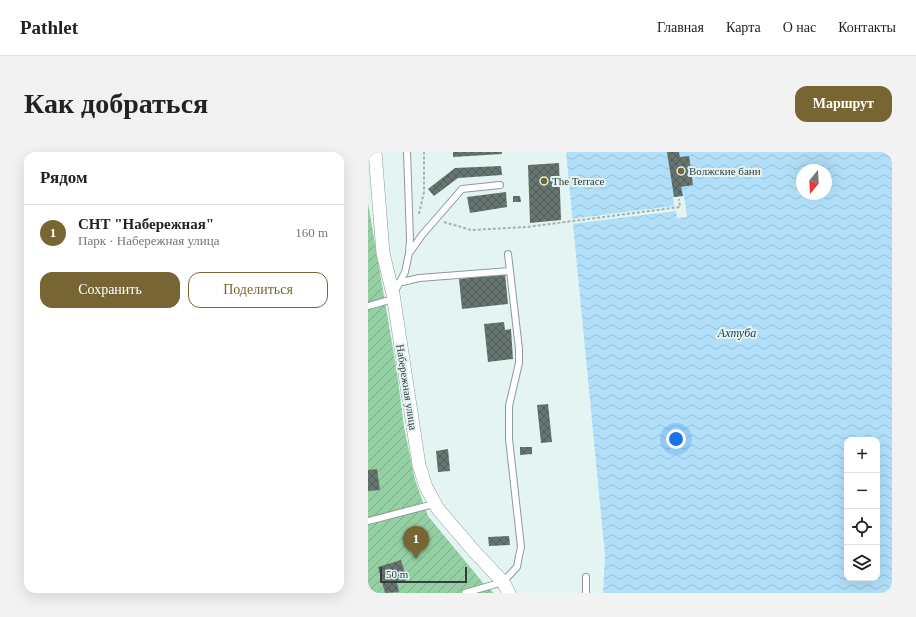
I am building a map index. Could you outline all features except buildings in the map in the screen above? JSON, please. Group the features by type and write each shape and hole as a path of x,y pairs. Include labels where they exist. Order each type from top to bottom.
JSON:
{"street":[{"name":"Набережная улица","path":"375,152 383,253 395,292 419,465 426,487 434,504 506,588"}],"lane":[{"path":"395,292 404,272 409,253 410,239 407,152"},
{"path":"409,253 422,235 462,189 500,185"},
{"path":"465,593 506,588 517,567 521,547 509,439 509,406 519,363 519,349 508,254"},
{"path":"368,306 419,278 510,271"},
{"path":"368,521 434,504"},
{"path":"586,577 586,593"}],"path":[{"path":"418,215 424,192 424,152"},
{"path":"435,220 470,230 527,227 680,207 679,199"}],"green space":[{"path":"368,203 397,372 404,427 415,480 428,516 484,584 494,593 368,593"}],"water":[{"name":"Ахтуба","path":"566,152 892,152 892,593 603,593 605,555"}],"pier":[{"path":"684,196 687,217 677,218 676,211 571,224 570,219 674,206 673,197"}],"place":[{"name":"Волжские бани","path":"681,171"},
{"name":"The Terrace","path":"544,181"},
{"name":"СНТ \"Набережная\"","path":"416,559"}]}
